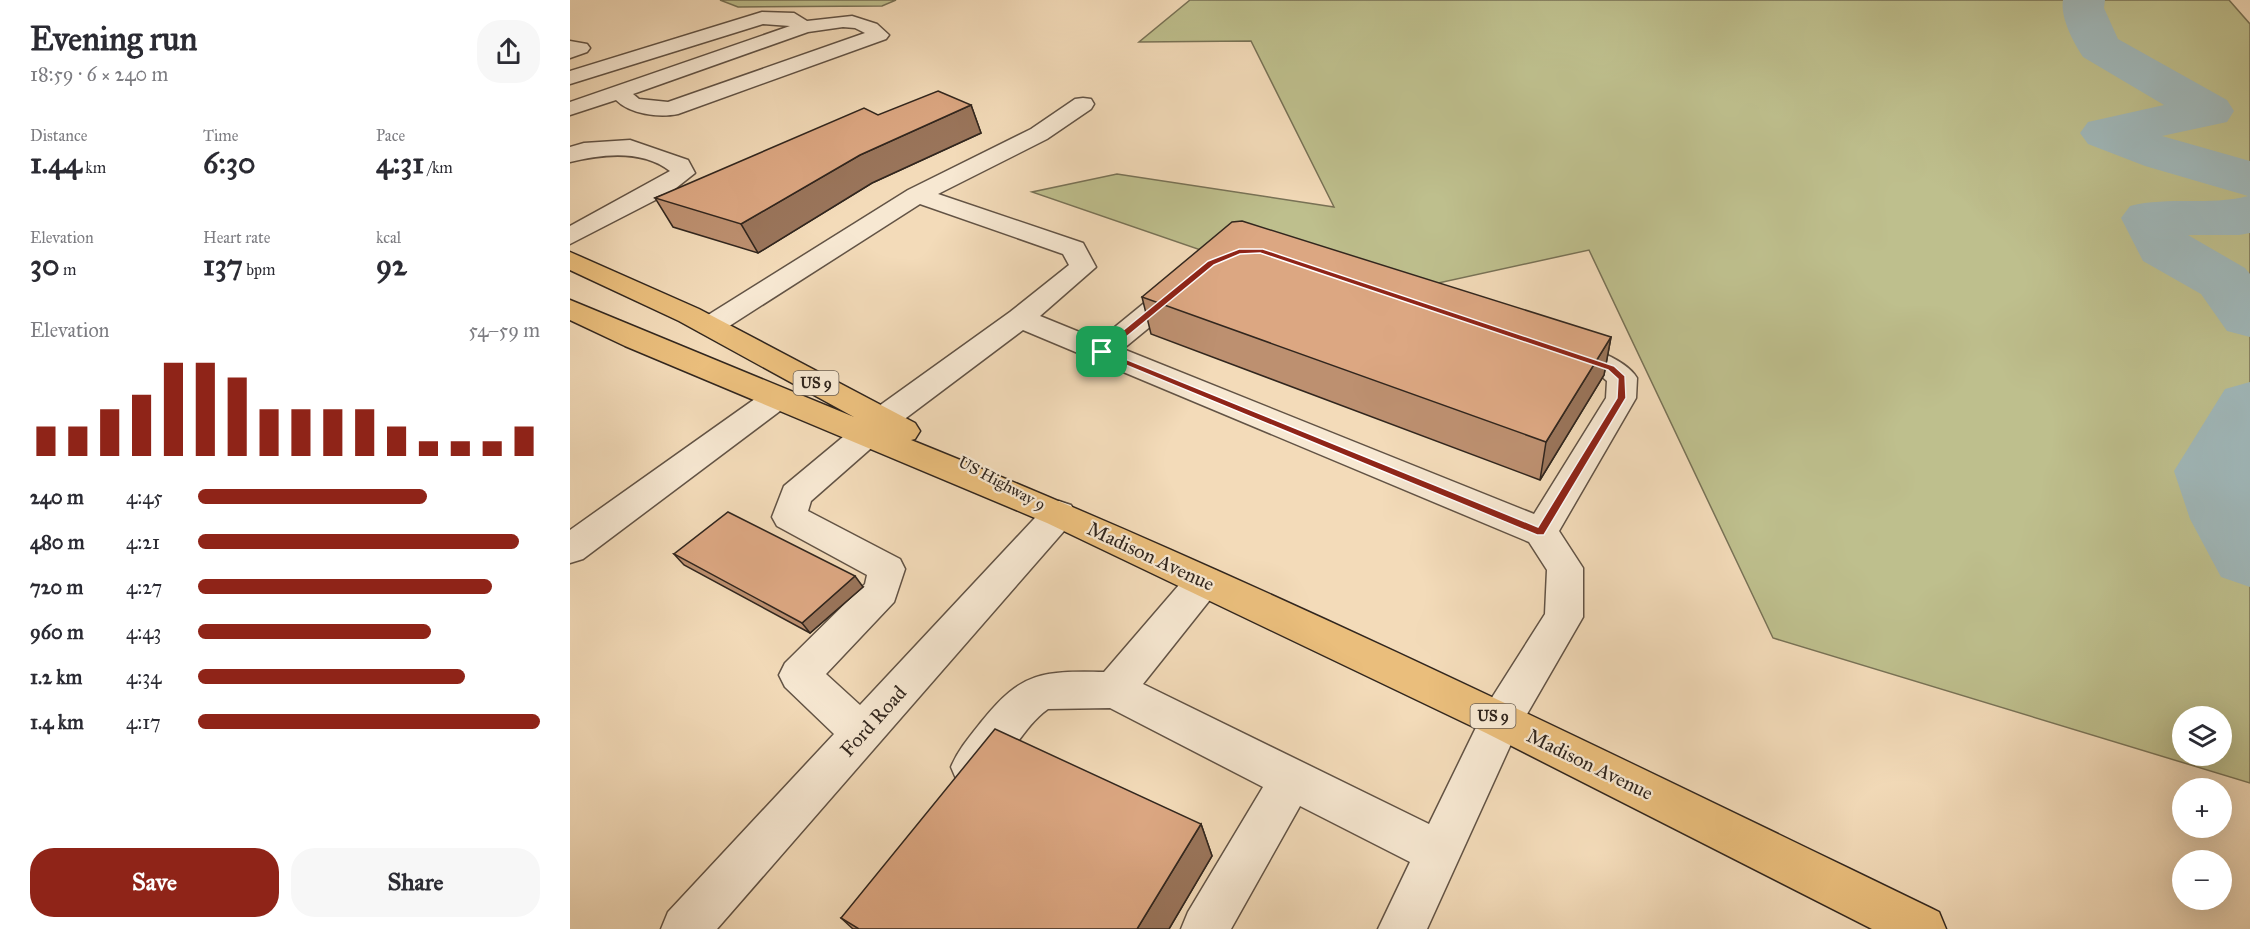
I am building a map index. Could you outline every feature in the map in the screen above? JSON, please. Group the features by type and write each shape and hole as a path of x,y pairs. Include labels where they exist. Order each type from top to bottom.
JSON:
{"highway":[{"name":"US Highway 9","path":"570,260 710,326 874,427 1059,514"},
{"name":"US Highway 9","path":"570,309 635,340 777,398 874,427"},
{"name":"Madison Avenue","path":"1059,514 1501,720 1906,925"}],"street":[{"path":"570,78 762,18 794,18 803,28"},
{"path":"570,109 803,28 848,19 869,26 879,35 670,110 633,105 619,92"},
{"path":"570,47 580,48 570,52"},
{"path":"710,326 917,195 1039,134 1083,104"},
{"path":"570,155 584,150 630,147 680,165 683,172 663,187 570,236"},
{"path":"862,733 799,675 881,591 887,569 789,517 796,495 874,427 1020,318 1083,267 1074,249 917,195"},
{"path":"1102,352 1202,270"},
{"path":"1020,318 1540,532 1565,568 1564,617 1501,720 1402,929"},
{"path":"1540,532 1621,398 1622,378 1611,368 1544,345"},
{"path":"570,549 777,398"},
{"name":"Ford Road","path":"685,929 1059,514"},
{"path":"1114,690 1204,581"},
{"path":"946,799 1011,717 1038,693 1065,689 1114,690 1438,852"},
{"path":"1205,929 1292,779"}],"green space":[{"path":"720,0 896,0 882,6 738,7"},
{"path":"1190,0 2229,0 2250,24 2250,783 2194,766 2232,766 2232,706 2172,706 2172,759 1773,638 1589,250 1352,302 1032,192 1117,174 1334,207 1251,41 1139,42"}],"building":[{"path":"938,91 971,105 860,155 741,224 655,198 864,108 878,115"},
{"path":"1242,221 1611,337 1546,442 1142,297 1232,222"},
{"path":"728,512 855,576 802,623 674,554"},
{"path":"995,729 1201,824 1137,929 859,929 841,918"}],"waterway":[{"path":"2084,0 2083,8 2099,47 2209,111 2106,133 2164,155 2244,176 2250,180"},
{"path":"2250,213 2239,218 2150,218 2164,248 2223,281 2250,317"},
{"path":"2250,406 2212,471 2230,519 2250,554"}],"route":[{"path":"1261,251 1611,368 1622,378 1621,398 1540,532 1102,352 1211,263 1239,252 1261,251"}]}
